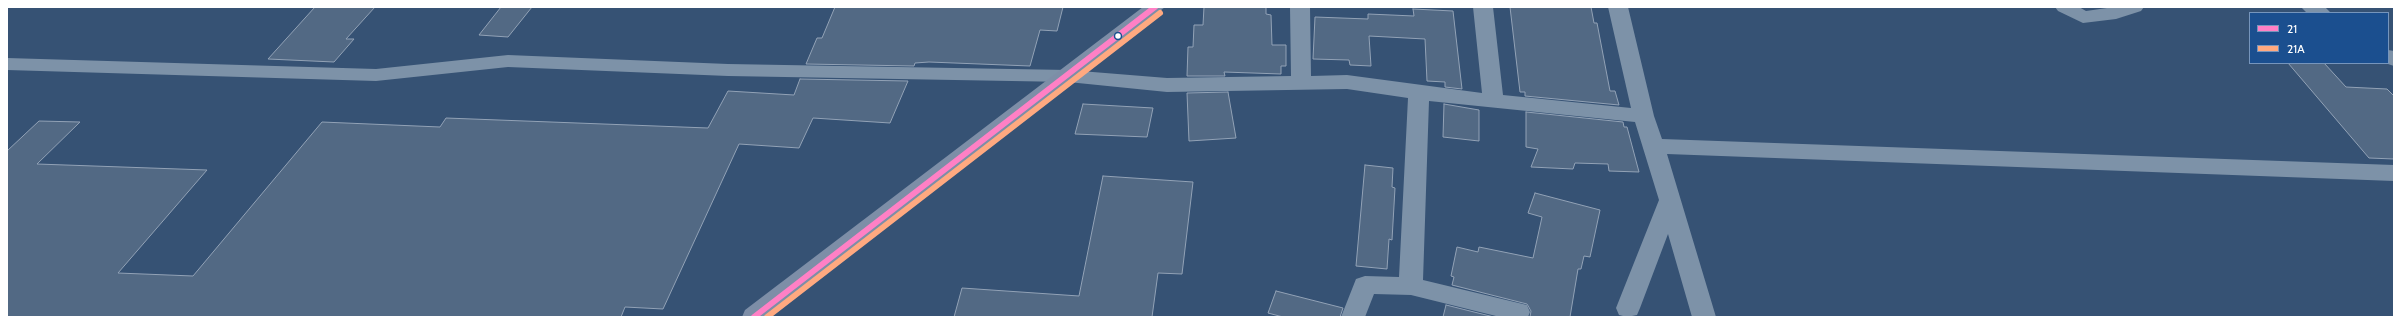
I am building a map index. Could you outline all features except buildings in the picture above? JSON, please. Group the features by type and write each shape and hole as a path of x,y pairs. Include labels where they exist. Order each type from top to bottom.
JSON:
{"main road":[{"path":"754,317 1068,76 1155,7"}],"street":[{"path":"1300,7 1301,83"},
{"path":"1483,7 1493,100"},
{"path":"1618,7 1643,116 1654,146 1669,202 1704,317"},
{"path":"2065,7 2083,17 2109,15 2134,7"},
{"path":"2311,7 2320,12"},
{"path":"7,64 376,75 508,62 728,70 1068,76 1167,85 1347,82 1419,93 1643,116"},
{"path":"1411,286 1419,93"},
{"path":"1654,146 2394,173"},
{"path":"1628,308 1669,202"},
{"path":"1353,317 1365,285 1411,286 1518,312 1516,317"}],"transit line":[{"name":"21","path":"754,317 1155,7"},
{"name":"21A","path":"767,317 1160,13"}]}
